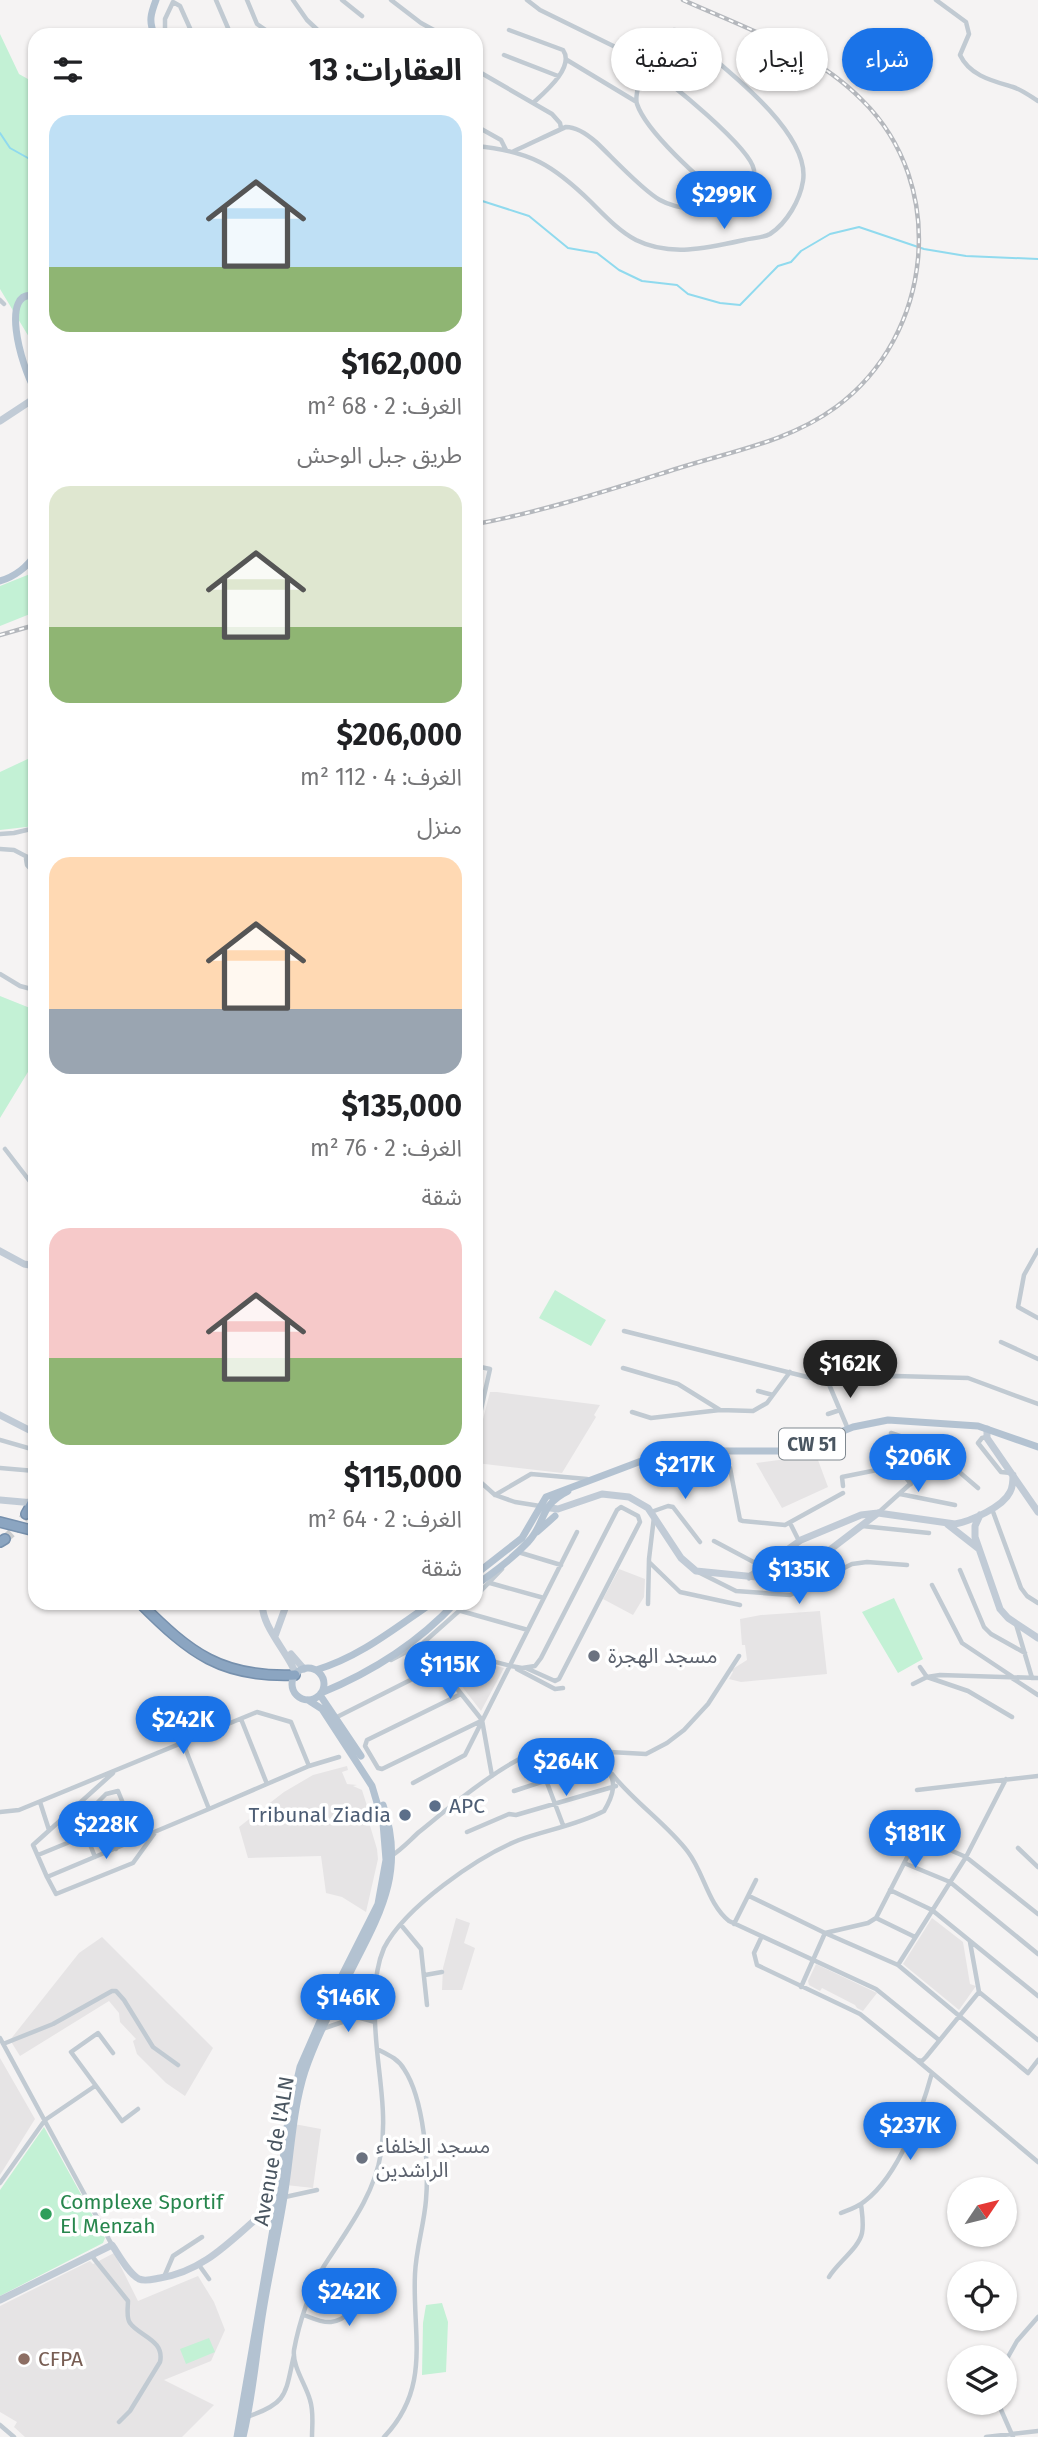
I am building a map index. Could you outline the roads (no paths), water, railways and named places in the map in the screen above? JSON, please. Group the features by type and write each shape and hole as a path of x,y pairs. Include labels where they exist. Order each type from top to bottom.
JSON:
{"highway":[{"path":"0,1522 28,1529"},
{"path":"147,1610 184,1645 217,1663 255,1674 296,1674"}],"main road":[{"path":"151,28 150,16 156,0"},
{"path":"2,305 11,296 28,295"},
{"path":"9,345 28,378"},
{"path":"0,421 28,403"},
{"path":"0,581 12,577 28,564"},
{"path":"0,1251 28,1265"},
{"path":"0,1415 28,1429"},
{"name":"CW 51","path":"588,1481 654,1459 713,1451 786,1451 849,1429 888,1420 960,1424 1038,1446"},
{"path":"987,1433 1038,1512"},
{"path":"748,1577 800,1541 861,1515 877,1513 955,1524 981,1515 1008,1496 1013,1485 1012,1474"},
{"path":"483,1569 522,1538 542,1510 554,1499 588,1481"},
{"path":"534,1535 546,1497 588,1481"},
{"path":"483,1579 515,1554 557,1512 594,1495 608,1494 636,1499 653,1514 681,1558 696,1571 748,1577 783,1579 797,1575 877,1513"},
{"path":"554,1499 557,1512"},
{"path":"0,1500 28,1503"},
{"path":"542,1510 557,1512"},
{"path":"981,1515 975,1531 1000,1609 1035,1636"},
{"path":"943,1522 979,1549"},
{"path":"263,1610 296,1674"},
{"path":"275,1636 284,1610"},
{"path":"388,1838 367,1774 322,1709 299,1697 292,1685 296,1674 304,1669 316,1670 341,1662 422,1610"},
{"path":"308,1700 380,1665 454,1610"},
{"path":"275,1636 304,1669"},
{"path":"243,2437 267,2256 281,2199 292,2099 300,2067 378,1904 389,1856 379,1794 368,1760 334,1718 320,1694 324,1681 316,1670"},
{"path":"0,2300 112,2245 139,2279 146,2281 176,2276 199,2265 231,2242 281,2199"},
{"path":"237,2437 244,2417"}],"street":[{"path":"216,0 228,28"},
{"path":"247,0 257,24 263,28"},
{"path":"293,0 316,28"},
{"path":"342,0 362,16"},
{"path":"391,0 430,28"},
{"path":"527,0 540,10 611,46"},
{"path":"936,0 966,22 969,34 960,55 970,69 994,83 1022,91 1038,101"},
{"path":"165,28 164,19 173,2 180,6 190,28"},
{"path":"509,30 562,50 567,60 636,101"},
{"path":"504,55 558,76"},
{"path":"533,103 551,87 567,60"},
{"path":"483,147 513,151 554,169 623,232 664,250 695,249 770,234 793,210 803,179 801,156 788,131 722,66"},
{"path":"483,74 552,114 561,128"},
{"path":"637,91 636,101 646,122 708,185 726,198"},
{"path":"513,151 568,127 587,134 663,202 690,208 726,198 751,183 755,176 752,162 679,91"},
{"path":"483,130 501,140 506,149"},
{"path":"1,834 28,829"},
{"path":"0,849 14,850 28,857 28,866"},
{"path":"0,974 28,988"},
{"path":"5,1149 28,1179"},
{"path":"1038,1250 1024,1275 1018,1307 1038,1318"},
{"path":"624,1331 827,1382 896,1376 968,1378 1038,1404"},
{"path":"1002,1342 1038,1359"},
{"path":"483,1367 491,1369 483,1399"},
{"path":"623,1368 678,1384 720,1410"},
{"path":"632,1412 651,1418 720,1410 753,1412 763,1407 790,1372"},
{"path":"827,1382 849,1429"},
{"path":"758,1391 773,1395"},
{"path":"828,1414 840,1410"},
{"path":"891,1433 938,1449 941,1456 978,1488"},
{"path":"0,1440 28,1448"},
{"path":"877,1513 941,1456"},
{"path":"730,1468 740,1520 780,1525 790,1523 843,1489 842,1477 886,1467 897,1469 911,1484"},
{"path":"0,1468 28,1470"},
{"path":"495,1495 531,1474 588,1481"},
{"path":"483,1484 495,1495 542,1510"},
{"path":"900,1494 955,1505"},
{"path":"648,1604 653,1514 668,1506 673,1507 700,1542"},
{"path":"423,1643 526,1668 555,1681 559,1679 640,1522 638,1516 621,1507 617,1510 538,1664 526,1668"},
{"path":"992,1508 1021,1588 1038,1603"},
{"path":"790,1523 800,1541"},
{"path":"861,1526 929,1532"},
{"path":"412,1783 465,1755 577,1532"},
{"path":"714,1541 763,1567"},
{"path":"483,1590 515,1554 561,1564"},
{"path":"649,1562 680,1592 740,1605"},
{"path":"696,1571 736,1591 785,1595 796,1593 852,1564 867,1562 907,1565"},
{"path":"960,1570 981,1623 987,1631 1025,1653"},
{"path":"490,1583 544,1598"},
{"path":"932,1585 961,1643 1038,1695"},
{"path":"380,1665 423,1643 455,1610"},
{"path":"467,1610 528,1630"},
{"path":"913,1684 940,1675 1035,1678 1015,1623"},
{"path":"1021,1642 1035,1636"},
{"path":"334,1718 461,1654"},
{"path":"592,1751 646,1755 667,1743 684,1730 708,1704 739,1657"},
{"path":"439,1666 482,1720 492,1776"},
{"path":"511,1666 555,1689 564,1688"},
{"path":"920,1667 927,1678 968,1691 1012,1717"},
{"path":"461,1693 367,1740 365,1746 368,1760 382,1769 482,1720"},
{"path":"0,1812 19,1810 40,1802 257,1712 291,1723 309,1766"},
{"path":"241,1719 267,1784"},
{"path":"183,1743 209,1809"},
{"path":"244,2417 273,2407 284,2396 304,2315 323,2268 365,2202 375,2175 381,2153 382,2127 374,1999 378,1966 385,1947 401,1924 453,1878 486,1855 604,1811 612,1798 612,1773 592,1751 583,1746 570,1743 541,1748 492,1776 389,1856"},
{"path":"47,1877 309,1766 339,1757"},
{"path":"514,1791 602,1762"},
{"path":"602,1762 621,1785 686,1849 697,1865 719,1911 734,1924 883,1993 939,2040"},
{"path":"117,1769 33,1844 56,1894 133,1863 155,1833"},
{"path":"917,1790 1038,1776"},
{"path":"898,1965 966,1857 1006,1779"},
{"path":"546,1780 563,1825"},
{"path":"467,1832 509,1814 516,1815 621,1785"},
{"path":"116,1849 98,1802 106,1794 118,1791 138,1840"},
{"path":"40,1802 49,1830"},
{"path":"75,1808 95,1857"},
{"path":"825,1933 869,1923 876,1918 918,1836 966,1857 1038,1914"},
{"path":"388,1838 407,1843"},
{"path":"38,1855 78,1839"},
{"path":"1018,1848 1037,1864"},
{"path":"904,1863 950,1882 1038,1954"},
{"path":"734,1924 756,1880"},
{"path":"890,1891 932,1910 1038,1996"},
{"path":"748,1896 898,1965 1028,2073 1038,2060"},
{"path":"876,1918 915,1937"},
{"path":"401,1924 421,1949 427,2005"},
{"path":"801,1987 825,1933"},
{"path":"761,1938 754,1953 757,1965 860,2014 1038,2162"},
{"path":"970,1941 979,1992 1038,2040"},
{"path":"425,1975 442,1972"},
{"path":"3,2044 39,2031 111,1991 116,1991 155,2050 178,2064"},
{"path":"917,2060 922,2061 979,1992"},
{"path":"320,2028 357,2017 374,1999"},
{"path":"357,2017 374,2022"},
{"path":"113,2053 98,2033 71,2052 122,2121 138,2109"},
{"path":"0,2038 112,2245"},
{"path":"379,2049 393,2057 404,2068 411,2083 422,2125 428,2176 415,2276 417,2372 404,2407 384,2437"},
{"path":"841,2213 861,2204 880,2186 899,2156 932,2073"},
{"path":"0,2183 45,2120 95,2086"},
{"path":"281,2199 317,2190"},
{"path":"829,2277 863,2232 861,2204"},
{"path":"163,2278 173,2256 202,2237"},
{"path":"90,2255 128,2301 129,2322 156,2345 161,2353 160,2362 130,2411 119,2422"},
{"path":"199,2265 209,2279"},
{"path":"304,2315 329,2322 339,2320 356,2308 378,2284"},
{"path":"1015,2345 1038,2317"},
{"path":"294,2354 310,2401 312,2437"},
{"path":"1003,2415 1012,2435"},
{"path":"0,2425 14,2437"},
{"path":"986,2437 1038,2431"}],"waterway":[{"path":"0,133 10,148 28,158"},
{"path":"483,201 529,216 568,248 597,253 619,270 642,281 677,285 688,294 720,303 740,305 778,266 791,262 801,251 830,234 859,227 924,249 966,256 1038,259"}],"tunnel":[{"path":"5,1539 17,1528 26,1514"}],"railway":[{"path":"483,523 579,499 760,444 818,419 836,407 869,377 893,341 910,301 918,259 918,216 908,174 890,135 862,100 843,83 801,54 683,0"},
{"path":"0,635 28,627"}],"place":[{"name":"مسجد الهجرة","path":"594,1656"},
{"name":"APC","path":"435,1806"},
{"name":"Tribunal Ziadia","path":"405,1815"},
{"name":"مسجد الخلفاء الراشدين","path":"362,2158"},
{"name":"Complexe Sportif El Menzah","path":"46,2214"},
{"name":"CFPA","path":"24,2359"}]}
